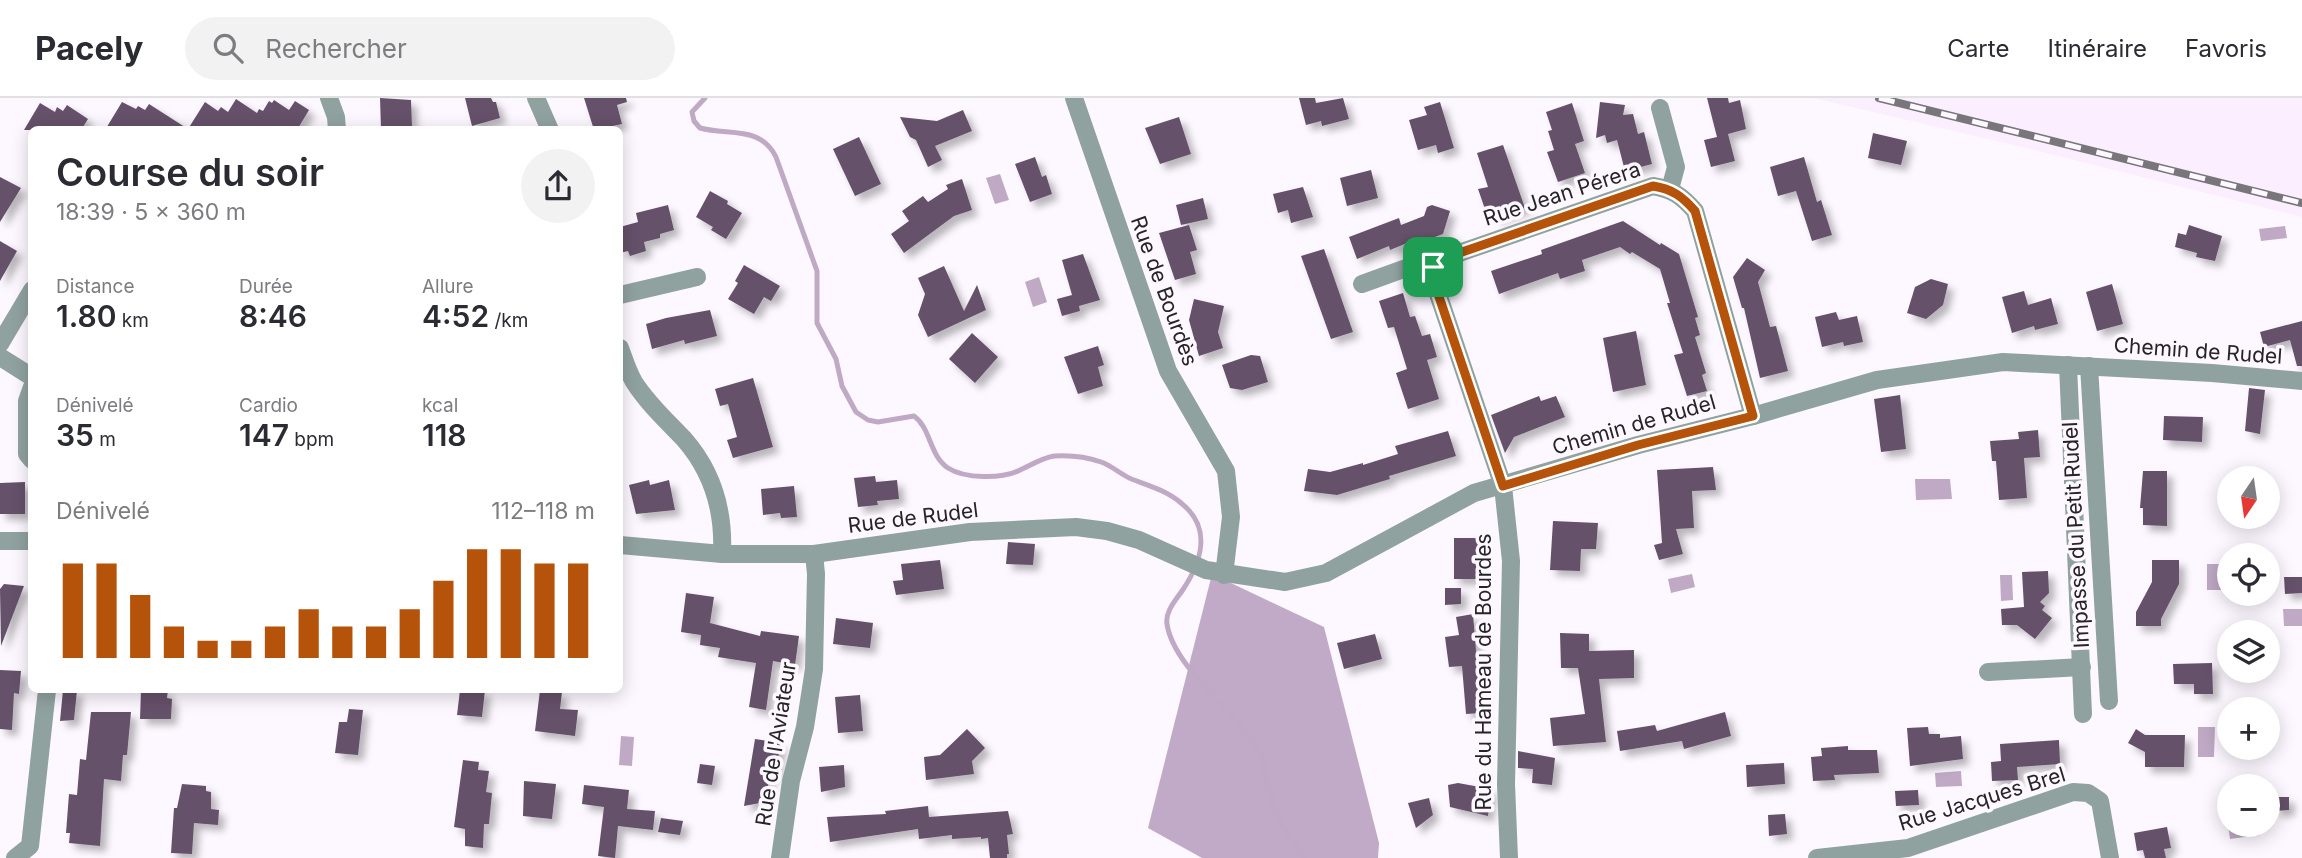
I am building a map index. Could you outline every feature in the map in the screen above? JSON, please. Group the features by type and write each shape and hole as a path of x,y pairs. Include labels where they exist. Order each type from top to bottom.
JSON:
{"street":[{"path":"329,98 337,126"},
{"path":"536,98 548,126"},
{"name":"Rue de Bourdès","path":"1073,98 1168,371 1226,471 1231,517 1224,575"},
{"name":"Rue Jean Pérera","path":"1660,108 1676,167 1670,189"},
{"name":"Rue Jean Pérera","path":"1362,284 1409,267 1433,267 1436,261 1442,258 1653,186 1670,189 1685,198 1695,211 1753,416"},
{"path":"1433,267 1433,279 1503,486"},
{"path":"623,294 697,277"},
{"path":"0,344 28,297"},
{"path":"623,356 633,381 657,412 686,442 711,481 721,512 722,554"},
{"path":"0,357 28,374"},
{"name":"Chemin de Rudel","path":"1206,570 1224,575 1285,582 1326,573 1474,493 1877,380 2003,362 2302,381"},
{"name":"Impasse du Petit Rudel","path":"2068,365 2083,714"},
{"name":"Impasse du Petit Rudel","path":"2089,366 2109,701"},
{"path":"28,398 28,455"},
{"name":"Rue du Hameau de Bourdes","path":"1503,486 1511,561 1506,784 1509,858"},
{"name":"Rue de Rudel","path":"623,545 722,554 814,554 970,532 1076,527 1107,531 1139,540 1206,570"},
{"path":"0,541 28,541"},
{"name":"Rue de l'Aviateur","path":"780,858 791,781 805,727 814,669 814,554"},
{"name":"Impasse du Petit Rudel","path":"1988,672 2082,667"},
{"path":"15,858 30,846 47,693"},
{"name":"Rue Jacques Brel","path":"1817,858 1908,848 2073,792 2088,793 2100,801 2110,858"}],"shaded area":[{"path":"1814,98 2302,98 2302,217 2038,151"},
{"path":"1000,174 1009,200 995,204 986,178"},
{"path":"2285,226 2287,238 2261,241 2259,229"},
{"path":"1039,277 1047,302 1033,307 1025,282"},
{"path":"1915,479 1950,479 1952,499 1916,500"},
{"path":"2207,564 2217,564 2217,590 2207,590"},
{"path":"1212,574 1324,627 1379,843 1378,858 1202,858 1148,828"},
{"path":"1692,574 1695,587 1671,593 1668,579"},
{"path":"2000,575 2012,575 2013,600 2001,601"},
{"path":"2283,609 2302,609 2302,626 2284,626"},
{"path":"2198,727 2215,727 2214,757 2198,757"},
{"path":"621,736 634,737 632,766 619,765"},
{"path":"1961,771 1962,786 1936,787 1935,773"}],"building":[{"path":"380,98 411,100 412,126 381,126"},
{"path":"465,98 491,98 496,102 500,118 472,126"},
{"path":"584,98 626,98 627,102 617,105 622,124 593,126"},
{"path":"1299,98 1315,98 1316,103 1343,98 1349,119 1322,126 1321,121 1306,125"},
{"path":"1707,98 1728,98 1729,103 1740,100 1746,129 1728,134 1735,161 1711,167 1704,140 1717,137"},
{"path":"236,99 257,113 259,109 263,111 269,101 272,103 274,100 289,110 295,101 309,110 299,126 190,126 205,102 218,111 221,107 228,112"},
{"path":"122,102 145,110 149,104 183,126 107,126"},
{"path":"1440,102 1454,148 1438,153 1436,145 1418,150 1409,120 1427,115 1424,107"},
{"path":"1600,102 1625,105 1623,115 1633,114 1638,134 1644,132 1652,164 1625,171 1617,140 1607,143 1605,135 1596,138"},
{"path":"40,103 55,112 57,107 63,111 67,105 88,119 84,126 28,126 28,130 24,130"},
{"path":"1572,103 1584,141 1575,144 1585,173 1558,182 1547,152 1554,150 1548,131 1552,130 1546,112"},
{"path":"963,110 972,131 935,146 942,160 928,167 916,140 910,137 900,117 937,121"},
{"path":"1179,117 1191,154 1160,164 1145,128"},
{"path":"1873,133 1907,141 1901,165 1868,158"},
{"path":"859,137 881,184 855,196 833,149"},
{"path":"1503,145 1525,208 1495,218 1492,210 1486,212 1478,189 1488,187 1477,153"},
{"path":"1035,157 1042,177 1046,175 1052,194 1030,202 1015,164"},
{"path":"1804,157 1817,202 1821,200 1832,235 1812,241 1796,191 1778,196 1770,167"},
{"path":"1371,170 1378,198 1347,206 1340,178"},
{"path":"0,177 21,188 0,222"},
{"path":"962,179 972,210 954,216 904,253 891,234 909,221 902,211 923,196 928,202 948,189 946,185"},
{"path":"1303,187 1313,217 1291,223 1288,210 1278,213 1273,194"},
{"path":"710,191 742,213 726,239 696,217"},
{"path":"1203,198 1208,219 1181,225 1176,205"},
{"path":"668,205 674,230 660,234 660,238 644,242 646,251 630,256 628,251 623,252 623,226 638,222 636,213"},
{"path":"1432,205 1450,211 1443,234 1413,245 1412,241 1390,250 1389,246 1357,259 1349,237 1399,218 1401,225 1424,216 1427,207"},
{"path":"1623,221 1679,254 1698,317 1695,318 1700,335 1695,337 1706,373 1702,375 1707,391 1687,396 1674,355 1683,353 1667,303 1670,303 1660,269 1632,252 1630,254 1620,247 1582,260 1585,271 1560,279 1558,273 1499,294 1491,271 1542,254 1541,250"},
{"path":"1189,225 1197,250 1190,252 1196,274 1175,280 1159,233"},
{"path":"2189,225 2222,236 2215,261 2196,257 2197,253 2175,247 2178,233 2186,235"},
{"path":"0,241 17,251 0,281"},
{"path":"1324,249 1353,332 1331,339 1301,256"},
{"path":"1083,254 1100,300 1079,306 1080,311 1062,316 1057,299 1072,295 1062,260"},
{"path":"1747,258 1765,270 1758,282 1770,327 1776,326 1788,371 1760,378 1744,308 1733,277"},
{"path":"744,265 780,286 771,301 764,297 754,314 728,299 738,283 735,281"},
{"path":"944,266 964,311 977,285 986,310 928,337 918,315 925,294 918,278"},
{"path":"1931,279 1948,284 1943,305 1926,319 1907,313 1915,287"},
{"path":"2112,284 2123,324 2097,331 2086,292"},
{"path":"2024,291 2028,305 2051,298 2058,324 2035,330 2034,326 2012,333 2002,297"},
{"path":"1403,293 1410,317 1415,316 1422,336 1430,334 1437,357 1427,360 1439,399 1408,409 1396,373 1407,369 1394,327 1388,328 1379,301"},
{"path":"1194,299 1224,306 1218,332 1223,348 1199,356 1189,320"},
{"path":"710,310 717,336 685,344 684,340 652,349 646,324"},
{"path":"1836,312 1839,320 1857,316 1863,342 1844,346 1843,342 1822,347 1815,317"},
{"path":"2302,321 2302,366 2297,366 2290,340 2264,347 2260,332"},
{"path":"1636,331 1646,385 1613,392 1603,338"},
{"path":"972,333 998,357 975,383 949,359"},
{"path":"1098,346 1104,365 1098,367 1103,386 1078,394 1064,357"},
{"path":"1251,355 1260,356 1268,382 1242,390 1230,388 1222,365"},
{"path":"753,378 773,447 733,458 727,440 737,437 728,404 720,406 715,389"},
{"path":"2249,388 2265,390 2260,434 2245,431"},
{"path":"1900,395 1906,449 1881,452 1874,399"},
{"path":"1539,396 1541,401 1556,396 1565,417 1514,437 1505,453 1491,415"},
{"path":"2164,416 2203,417 2202,442 2163,440"},
{"path":"2038,430 2040,457 2024,458 2027,498 1999,500 1996,461 1992,461 1990,441 2019,439 2018,432"},
{"path":"1448,431 1456,456 1337,495 1304,491 1308,469 1330,472 1363,465 1398,454 1395,446"},
{"path":"1713,467 1716,490 1692,491 1694,528 1676,529 1683,554 1659,560 1654,545 1662,543 1657,470"},
{"path":"2143,471 2167,471 2167,526 2143,525 2143,508 2140,508"},
{"path":"875,476 876,482 897,480 899,499 877,501 878,505 858,507 854,478"},
{"path":"649,480 650,485 669,480 675,510 636,514 629,485"},
{"path":"25,482 25,514 0,514 0,483"},
{"path":"794,486 797,517 781,518 780,513 763,515 761,489"},
{"path":"1553,521 1598,523 1596,549 1581,549 1580,571 1550,570"},
{"path":"1454,538 1481,538 1480,579 1454,579"},
{"path":"1008,542 1035,544 1033,565 1006,564"},
{"path":"940,560 944,589 896,595 893,581 903,580 901,564"},
{"path":"2152,560 2179,560 2179,584 2161,619 2161,626 2136,626 2136,612 2152,582"},
{"path":"2048,571 2049,593 2040,602 2045,606 2042,610 2052,618 2035,639 2017,625 2002,625 2001,609 2024,607 2022,572"},
{"path":"2284,577 2302,577 2302,593 2285,594"},
{"path":"4,584 24,586 1,646 0,589"},
{"path":"1445,588 1461,588 1461,604 1445,605"},
{"path":"686,593 714,597 710,623 760,636 761,631 799,636 795,665 773,661 766,710 749,707 756,663 718,657 720,648 700,645 701,635 681,632"},
{"path":"1473,614 1481,713 1466,714 1462,666 1449,667 1445,637 1459,635 1456,617"},
{"path":"836,618 873,623 870,648 833,644"},
{"path":"1560,633 1589,634 1589,651 1634,650 1634,678 1599,679 1606,742 1553,746 1550,718 1585,714 1578,668 1561,668"},
{"path":"1375,634 1382,659 1344,669 1337,643"},
{"path":"2212,663 2213,694 2194,694 2194,684 2174,684 2173,664"},
{"path":"0,670 21,671 19,694 14,693 12,730 0,729"},
{"path":"63,693 77,693 74,720 60,721"},
{"path":"141,693 168,693 167,698 172,699 171,719 140,719"},
{"path":"460,693 485,693 482,717 457,715"},
{"path":"540,693 562,693 560,709 578,710 575,736 535,731"},
{"path":"860,695 863,731 838,733 835,697"},
{"path":"349,709 363,710 358,755 335,753 339,722 347,722"},
{"path":"91,712 131,712 127,755 123,755 121,781 104,779 100,846 69,843 70,833 66,833 69,794 77,795 80,759 86,760"},
{"path":"1725,712 1731,736 1684,749 1682,741 1620,751 1617,731 1655,725 1657,731"},
{"path":"1928,727 1929,734 1940,734 1940,738 1961,736 1963,759 1910,766 1907,728"},
{"path":"967,729 985,748 972,761 974,774 926,780 924,757 940,755"},
{"path":"2136,729 2145,735 2185,735 2184,767 2145,767 2145,752 2128,743"},
{"path":"755,739 781,743 775,774 770,774 765,802 744,806"},
{"path":"2059,740 2060,764 2017,767 2018,780 1992,781 1991,762 2001,761 2000,744"},
{"path":"1848,746 1848,750 1877,750 1879,773 1834,775 1835,780 1813,781 1811,757 1822,756 1821,748"},
{"path":"1518,751 1555,758 1552,785 1532,783 1533,769 1518,768"},
{"path":"463,760 479,762 478,770 489,771 486,792 492,793 489,824 484,824 483,848 465,846 465,829 454,827"},
{"path":"1784,763 1785,784 1747,787 1746,765"},
{"path":"700,764 715,766 712,785 697,783"},
{"path":"844,765 845,787 821,792 819,767"},
{"path":"524,781 556,784 552,819 523,816"},
{"path":"1458,783 1491,789 1488,816 1450,807 1448,785"},
{"path":"182,784 206,786 206,791 211,792 211,809 219,810 218,825 194,823 192,854 171,853 174,808 177,808"},
{"path":"584,785 629,790 627,809 655,811 653,830 618,826 615,858 598,856 604,807 582,804"},
{"path":"1918,790 1919,805 1896,806 1895,791"},
{"path":"2280,797 2289,797 2289,810 2280,811"},
{"path":"1429,798 1433,815 1416,828 1408,803"},
{"path":"928,806 929,817 1008,811 1013,834 1007,835 1007,858 990,858 988,838 952,839 952,835 919,839 918,829 830,842 827,817 886,814 885,811"},
{"path":"1785,814 1787,834 1769,836 1768,815"},
{"path":"661,818 683,821 680,835 658,832"},
{"path":"2167,827 2171,848 2164,849 2166,858 2145,858 2143,850 2137,851 2134,833"}],"waterway":[{"path":"705,98 692,112 694,121 700,128 753,136 769,147 776,157 817,271 817,323 836,359 842,386 856,412 868,420 878,422 914,416 924,427 942,463 955,472 984,477 1004,475 1054,456 1096,460 1164,492 1191,513 1197,523 1201,546 1189,580 1168,615 1167,624 1171,639 1191,670 1254,742 1264,764 1275,810 1303,858"}],"railway":[{"path":"1879,98 2302,203"}],"route":[{"path":"1653,186 1670,189 1685,198 1695,211 1753,416 1638,445 1503,486 1433,279 1433,267 1436,261 1442,258 1653,186"}]}
